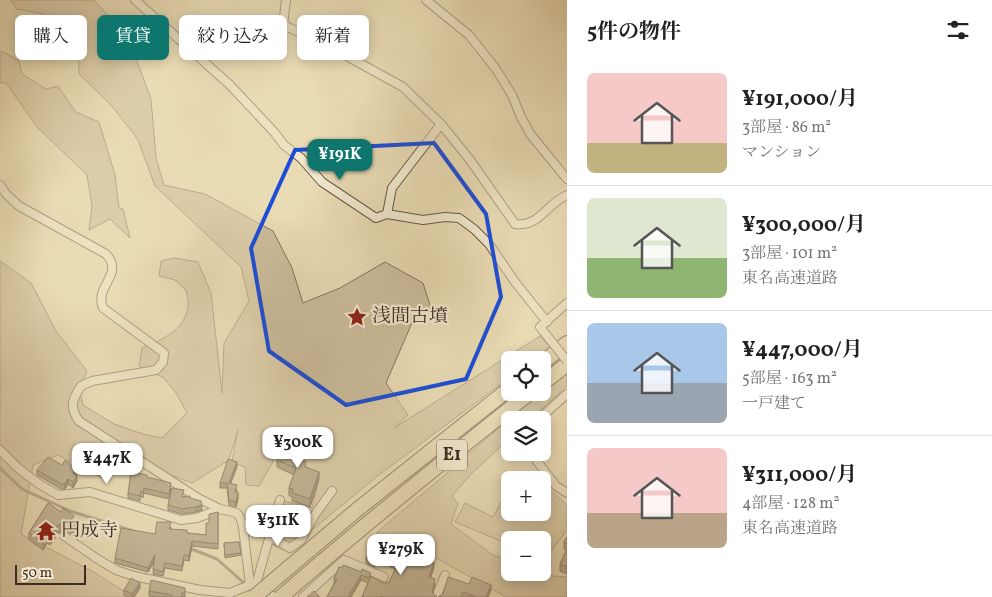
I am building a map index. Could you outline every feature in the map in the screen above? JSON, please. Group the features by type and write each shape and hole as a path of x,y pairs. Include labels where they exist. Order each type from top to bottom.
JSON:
{"highway":[{"path":"551,355 567,343"},
{"path":"551,376 567,362"},
{"name":"E1","path":"253,590 501,395"},
{"name":"E1","path":"281,597 373,519 520,401"}],"street":[{"path":"135,0 230,85 284,145 301,158 322,182 371,216 376,218 387,214 423,220 445,217 459,218 474,229 489,244 515,282 547,322"},
{"path":"286,0 283,25 325,44 403,87 441,124 470,160 515,224 523,225 533,222 567,195"},
{"path":"426,0 469,36 496,70 512,95 531,136 567,179"},
{"path":"387,214 392,188 441,124"},
{"path":"0,185 7,195 19,206 106,254 113,261 113,270 100,302 103,308 164,353 163,362 156,370 92,382 81,386 72,402 74,414 79,421 183,490 220,509 237,513 241,520 253,590"},
{"path":"567,303 540,327 567,362"},
{"path":"548,411 567,394"},
{"path":"0,450 18,468 39,484 58,495 90,492 180,520 196,518 220,509"},
{"path":"537,461 556,486 567,493"},
{"path":"269,537 290,548 301,540 314,516 332,491"},
{"path":"253,590 280,500"},
{"path":"64,536 116,570 134,576 200,590 230,593 253,590 275,597"},
{"path":"303,597 344,560 384,577"},
{"path":"438,597 444,575"}],"highlighted area":[{"path":"434,143 486,214 501,297 466,379 346,405 269,351 251,248 295,150"}],"shaded area":[{"path":"11,0 94,0 108,15 97,15 97,60 137,60 151,99 156,158 164,185 205,194 273,231 292,268 303,303 340,288 385,262 423,283 431,308 414,318 386,383 408,415 394,428 501,361 501,384 379,475 290,548 270,534 280,500 312,508 319,478 303,467 307,453 283,444 259,486 246,485 245,467 232,462 238,429 229,460 192,483 152,468 98,457 102,478 58,455 33,465 21,534 92,571 133,597 0,597 0,261 31,283 56,331 87,371 79,389 83,405 114,424 162,438 187,413 176,393 164,378 139,366 142,348 171,334 186,315 188,303 186,290 175,280 159,276 161,261 175,258 198,262 211,293 222,393 224,343 249,301 241,267 155,186 138,140 111,105 79,74 78,60 87,60 87,15 45,15 16,9"},
{"path":"2,51 19,61 22,74 46,89 58,86 76,112 99,122 115,175 119,208 123,209 130,238 110,219 89,230 92,206 87,175 38,128 6,83 0,83 0,52"},
{"path":"540,336 550,347 545,351 516,351"},
{"path":"567,370 567,386 551,401 551,384"},
{"path":"531,401 551,401 540,411 519,411"},
{"path":"501,426 501,446 471,474 452,496 458,504 451,524 493,555 501,558 501,581 551,581 551,575 567,577 567,597 506,597 427,553 368,542 465,458 468,465 466,456"},
{"path":"551,491 567,505 567,530 551,551 551,531 501,531 501,541 455,522 465,503 493,517 501,502 501,521 551,521"}],"building":[{"path":"284,439 304,446 299,460 306,462 305,467 319,472 310,499 292,493 293,489 289,488 296,468 277,460"},
{"path":"48,457 62,465 65,460 77,469 73,473 77,476 73,482 68,479 65,484 61,484 37,470"},
{"path":"228,459 237,462 229,483 237,485 235,492 238,493 236,502 229,500 227,483 220,483"},
{"path":"131,472 171,483 169,494 144,488 140,496 128,493"},
{"path":"172,488 184,490 182,497 190,496 190,498 201,501 202,505 182,509 168,505"},
{"name":"円成寺","path":"48,503 61,512 63,508 74,516 71,520 75,522 72,527 65,523 58,525 50,537 47,536 43,542 29,533"},
{"path":"218,512 218,544 192,541 189,556 184,555 182,566 165,563 163,572 153,569 155,555 148,568 115,558 121,528 155,534 157,522 171,522 169,529 187,530 187,533 206,535 206,523 209,523 209,514"},
{"path":"239,542 241,553 225,555 224,543"},
{"path":"372,544 395,552 398,546 407,550 405,554 422,562 424,558 434,563 429,577 435,579 432,592 437,597 362,597 371,576 385,584 386,582 389,583 397,565 380,557 379,561 376,560 375,562 366,558"},
{"path":"567,549 567,567 560,564"},
{"path":"343,565 361,572 362,569 371,573 369,578 361,575 348,597 327,597 337,580 334,579 339,567 342,568"},
{"path":"448,577 469,584 472,577 491,585 486,597 476,597 463,592 461,597 438,597 443,594"},
{"path":"131,578 140,583 132,594 124,590"},
{"path":"151,580 185,588 185,593 182,593 182,597 171,597 172,595 149,591"},
{"path":"314,591 320,597 307,597"}],"waterway":[{"path":"0,468 22,489 70,511 133,531"},
{"path":"189,548 217,559 244,583"}],"place":[{"name":"浅間古墳","path":"357,317"},
{"name":"円成寺","path":"46,531"}]}
